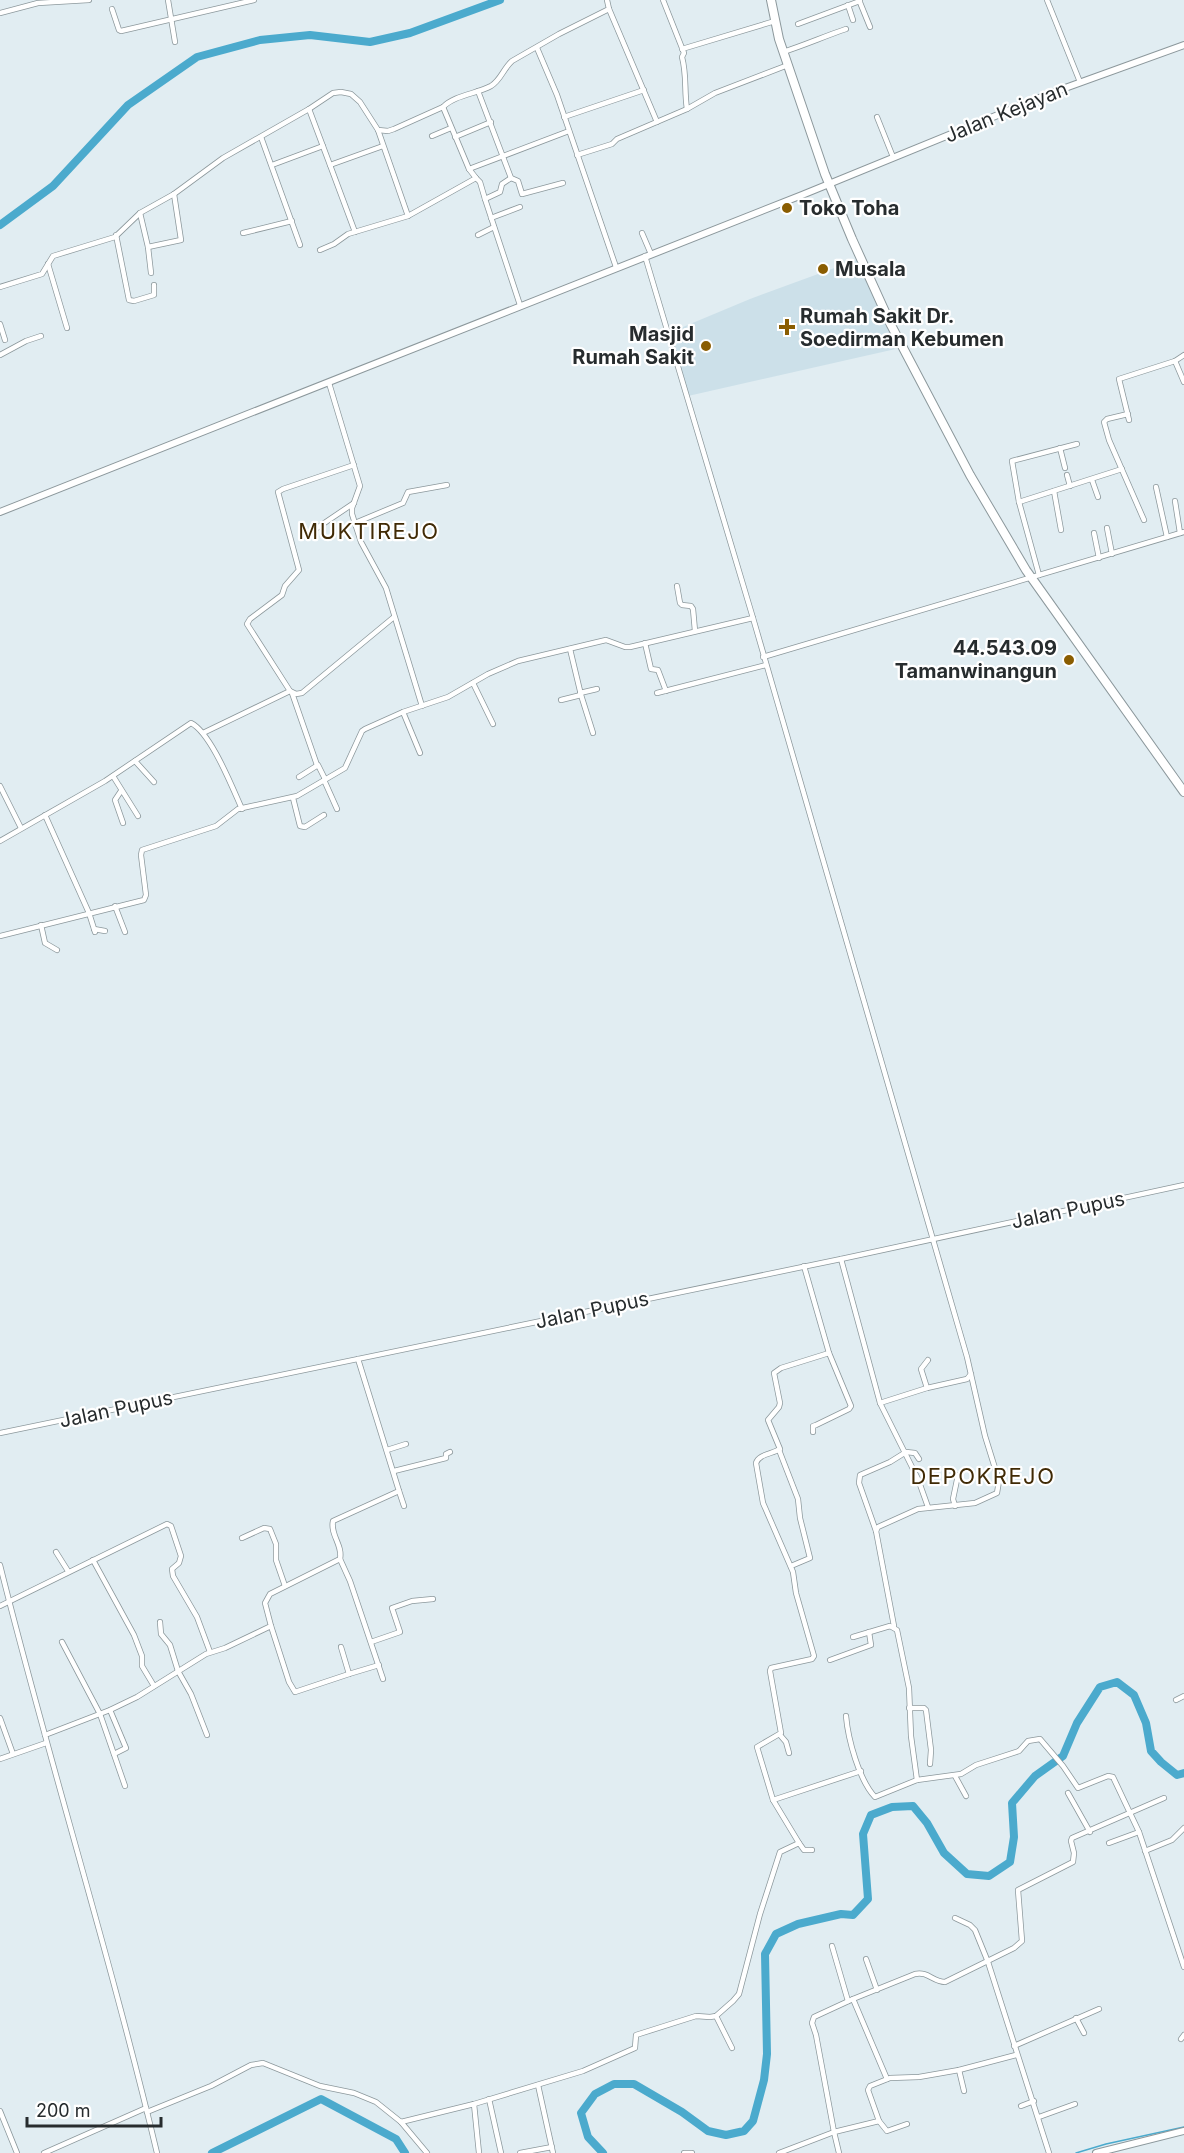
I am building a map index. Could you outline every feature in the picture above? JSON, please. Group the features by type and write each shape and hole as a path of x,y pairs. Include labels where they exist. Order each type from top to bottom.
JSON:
{"highway":[{"path":"775,1 775,21 783,52 829,183 891,325 970,475 1035,576 1184,792"}],"main road":[{"name":"Jalan Kejayan","path":"0,512 329,383 1080,82 1184,45"},
{"path":"1096,2153 1184,2132"}],"street":[{"path":"0,13 38,3 89,0"},
{"path":"168,0 176,42"},
{"path":"112,9 121,32 254,0"},
{"path":"606,0 657,122"},
{"path":"663,0 684,53 682,57 686,74 684,90 687,109"},
{"path":"798,24 860,0 870,27"},
{"path":"1047,0 1080,82"},
{"path":"848,5 853,20"},
{"path":"378,130 388,131 399,127 449,102 491,86 499,80 506,66 559,34 609,9"},
{"path":"682,49 775,21"},
{"path":"783,52 818,41 822,37 846,28"},
{"path":"537,48 564,117 616,267"},
{"path":"577,155 612,144 618,138 687,109 715,93 788,65"},
{"path":"564,117 644,90"},
{"path":"478,91 510,175 518,181 523,195 563,183"},
{"path":"0,287 38,276 45,271 53,256 116,235 140,213 174,194 223,158 333,93 351,94 360,102 378,130 408,216"},
{"path":"443,107 469,169 480,182 520,305"},
{"path":"309,109 355,232"},
{"path":"878,117 893,158"},
{"path":"455,137 491,122"},
{"path":"432,136 451,128"},
{"path":"469,169 503,154 569,131"},
{"path":"261,137 300,245"},
{"path":"272,165 323,146"},
{"path":"330,165 383,146"},
{"path":"485,199 500,192 503,182 510,175"},
{"path":"320,250 355,232 408,216 476,178"},
{"path":"148,248 181,240 174,194"},
{"path":"491,218 520,207"},
{"path":"140,213 151,273"},
{"path":"243,233 292,221"},
{"path":"478,235 494,228"},
{"path":"642,233 971,1374 985,1436 999,1481 997,1493 980,1502 928,1507 898,1516 878,1527 876,1531"},
{"path":"116,235 129,300 134,301 155,295 154,285"},
{"path":"48,264 66,328"},
{"path":"0,324 5,340"},
{"path":"0,355 41,336"},
{"path":"1129,420 1119,379 1175,361 1184,355"},
{"path":"1175,361 1184,382"},
{"path":"329,383 360,489 352,514 361,542 386,588 422,706"},
{"path":"1128,414 1105,420 1109,440 1144,520"},
{"path":"1035,576 1019,502 1013,460 1077,444"},
{"path":"1060,448 1065,468"},
{"path":"337,809 317,765 291,692 247,624 250,619 282,595 285,586 299,570 278,493 282,489 354,465"},
{"path":"1019,502 1122,469"},
{"path":"1066,475 1070,486"},
{"path":"1092,480 1098,497"},
{"path":"355,523 403,503 408,492 447,485"},
{"path":"1156,486 1167,537"},
{"path":"1054,491 1062,530"},
{"path":"763,657 1182,533 1175,501"},
{"path":"314,530 354,503"},
{"path":"1107,528 1112,554"},
{"path":"1094,533 1099,558"},
{"path":"677,586 682,606 691,606 693,609 695,631"},
{"path":"202,733 291,692 302,693 394,617"},
{"path":"0,936 146,898 142,850 216,826 236,811 293,798 345,768 362,731 403,712 448,697 504,666 608,640 625,647 753,618"},
{"path":"645,643 651,669 658,670 666,691"},
{"path":"570,649 580,694 593,733"},
{"path":"657,693 766,665"},
{"path":"473,683 493,724"},
{"path":"561,700 597,689"},
{"path":"403,712 420,753"},
{"path":"0,841 113,776 191,723 202,733 223,767 242,809"},
{"path":"135,760 154,782"},
{"path":"298,777 317,765"},
{"path":"113,776 138,816"},
{"path":"0,786 21,828"},
{"path":"121,791 115,800 123,823"},
{"path":"293,798 300,826 305,827 324,816"},
{"path":"45,815 89,913 94,930 105,932"},
{"path":"115,906 125,932"},
{"path":"41,925 45,942 57,950"},
{"name":"Jalan Pupus","path":"0,1433 932,1240 1184,1185"},
{"path":"841,1259 880,1403 906,1452 928,1507"},
{"path":"804,1266 829,1353 848,1395 851,1408 813,1426 813,1432"},
{"path":"791,1566 810,1558 800,1518 798,1499 768,1420 780,1403 773,1375 781,1368 829,1353"},
{"path":"358,1359 404,1506"},
{"path":"927,1388 921,1369 928,1360"},
{"path":"880,1403 927,1388 967,1379 971,1374"},
{"path":"387,1450 406,1444"},
{"path":"779,1450 763,1455 756,1463 763,1503 791,1566 796,1593 814,1656 812,1659 772,1667 770,1670 780,1735 786,1742 789,1753"},
{"path":"393,1472 446,1458 446,1454 450,1452"},
{"path":"917,1780 909,1688 903,1653 894,1626 876,1531 859,1483 860,1475 906,1452 915,1453 919,1459"},
{"path":"955,1506 953,1499 958,1475"},
{"path":"383,1679 350,1581 340,1559 341,1551 332,1527 333,1521 399,1491"},
{"path":"0,1606 165,1524 171,1528 181,1556 179,1563 172,1569 172,1573 197,1617 210,1652"},
{"path":"242,1538 264,1528 270,1529 276,1544 276,1560 285,1586"},
{"path":"56,1552 68,1571"},
{"path":"340,1559 270,1594 265,1603 289,1682 295,1692 379,1665"},
{"path":"93,1560 134,1635 140,1650 142,1666 154,1686"},
{"path":"0,1565 157,2153"},
{"path":"371,1642 400,1632 392,1608 412,1601 433,1599"},
{"path":"160,1622 161,1634 170,1645 178,1671 191,1694 207,1735"},
{"path":"45,1735 110,1710 210,1652 225,1648 271,1626"},
{"path":"853,1637 894,1626"},
{"path":"830,1660 871,1645 869,1632"},
{"path":"62,1642 100,1714 125,1786"},
{"path":"342,1647 349,1674"},
{"path":"1176,1700 1184,1696"},
{"path":"909,1708 926,1710 931,1750 930,1764"},
{"path":"110,1710 126,1748 114,1754"},
{"path":"846,1716 850,1744 875,1797 917,1780 953,1776 976,1765 1019,1751 1028,1741 1034,1739 1040,1740 1055,1755 1079,1789 1108,1776 1113,1777 1139,1832 1184,1966"},
{"path":"0,1718 13,1754"},
{"path":"780,1735 757,1747 773,1800 804,1850 812,1850"},
{"path":"0,1760 46,1743"},
{"path":"773,1800 861,1771"},
{"path":"953,1776 966,1796"},
{"path":"1068,1793 1090,1832"},
{"path":"839,2153 813,2019 817,2014 920,1973 945,1982 1014,1948 1022,1941 1018,1890 1073,1862 1071,1839 1164,1798"},
{"path":"1145,1851 1172,1840 1184,1828"},
{"path":"1109,1843 1139,1832"},
{"path":"401,2122 474,2104 583,2071 633,2049 636,2046 636,2035 696,2016 717,2016 723,2012 739,1994 759,1914 780,1852 799,1843"},
{"path":"955,1918 975,1930 988,1962 1049,2153"},
{"path":"832,1946 850,2000 887,2079"},
{"path":"866,1959 877,1990"},
{"path":"1014,2046 1100,2009"},
{"path":"717,2016 732,2048"},
{"path":"1076,2018 1084,2033"},
{"path":"907,2124 887,2131 879,2121 868,2088 887,2079 919,2077 959,2070 1016,2055"},
{"path":"44,2153 146,2109 211,2086 251,2065 263,2063 320,2086 354,2093 376,2102 401,2122 427,2153"},
{"path":"959,2070 964,2091"},
{"path":"520,2153 552,2150 537,2085"},
{"path":"489,2099 501,2153"},
{"path":"1021,2106 1034,2101"},
{"path":"474,2104 479,2148"},
{"path":"1039,2117 1075,2104"},
{"path":"0,2111 16,2153"},
{"path":"779,2153 834,2132 879,2121"},
{"path":"684,2153 692,2153"}],"shaded area":[{"name":"Rumah Sakit Dr. Soedirman Kebumen","path":"859,259 900,348 688,396 671,332 750,299"}],"waterway":[{"path":"0,225 53,186 128,105 197,57 260,40 310,35 370,42 410,33 500,0"},
{"path":"603,2153 588,2137 581,2113 595,2094 614,2084 634,2084 682,2112 708,2131 726,2135 744,2131 753,2121 764,2080 767,2054 765,1954 776,1934 798,1924 841,1914 853,1915 868,1899 863,1834 871,1815 892,1807 913,1806 927,1823 944,1853 967,1874 989,1876 1010,1862 1014,1837 1012,1803 1035,1776 1063,1756 1077,1723 1100,1687 1117,1682 1134,1695 1146,1723 1151,1751 1177,1775 1184,1773"},
{"path":"212,2153 321,2099 396,2139 405,2153"},
{"path":"1076,2153 1184,2127"}],"place":[{"name":"Toko Toha","path":"787,208"},
{"name":"Musala","path":"823,269"},
{"name":"Rumah Sakit Dr. Soedirman Kebumen","path":"787,327"},
{"name":"Masjid Rumah Sakit","path":"706,346"},
{"name":"44.543.09 Tamanwinangun","path":"1069,660"}],"district":[{"name":"MUKTIREJO","path":"369,531"},
{"name":"DEPOKREJO","path":"983,1476"}]}
